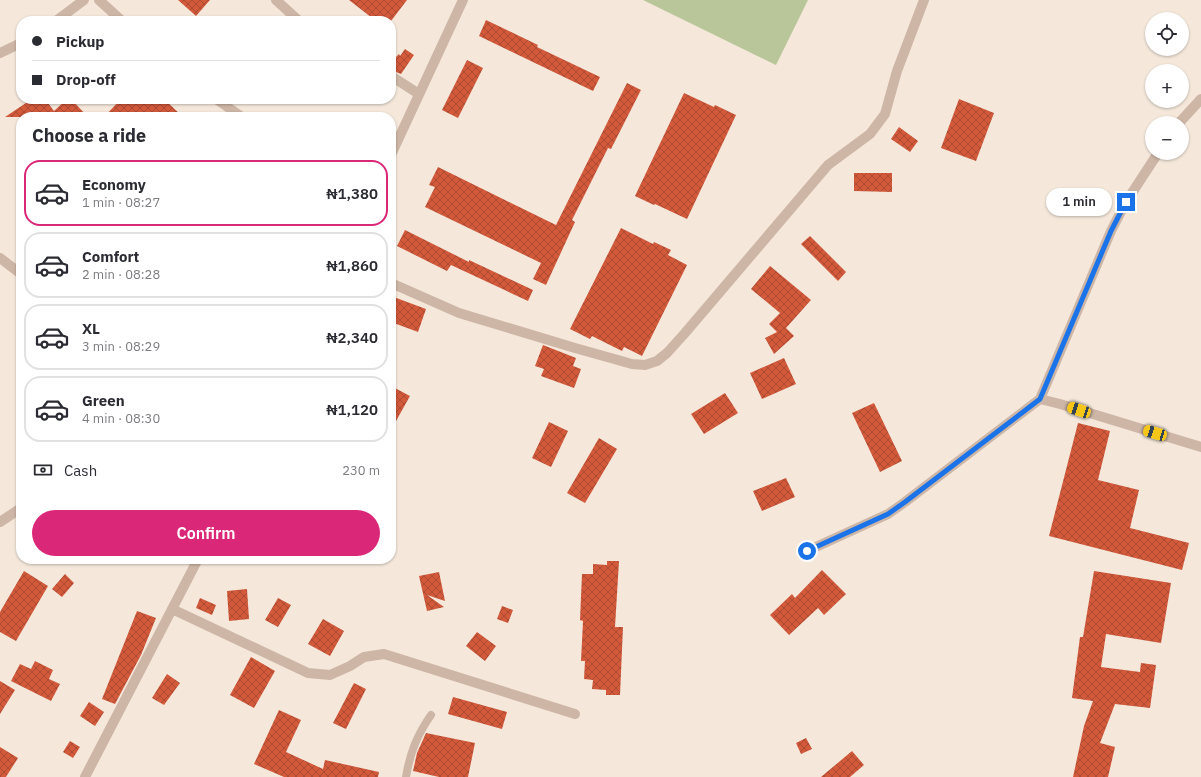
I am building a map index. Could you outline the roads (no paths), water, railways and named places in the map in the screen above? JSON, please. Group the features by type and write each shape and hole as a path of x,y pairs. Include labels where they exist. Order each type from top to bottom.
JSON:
{"street":[{"path":"63,16 84,0"},
{"path":"99,0 117,16"},
{"path":"276,0 294,16"},
{"path":"396,144 463,0"},
{"path":"396,285 459,313 575,348 632,364 645,365 657,360 667,353 685,333 828,165 870,134 885,114 897,70 924,0"},
{"path":"0,53 16,45"},
{"path":"396,79 419,94"},
{"path":"1185,116 1201,99"},
{"path":"223,104 235,112"},
{"path":"807,551 888,514 1040,399 1111,231 1126,202 1153,160"},
{"path":"0,258 16,270"},
{"path":"1040,399 1201,447"},
{"path":"0,522 16,511"},
{"path":"85,777 195,564"},
{"path":"172,609 308,673 330,675 350,666 364,657 384,654 575,714"}],"lane":[{"path":"406,777 410,756 421,729 431,715"}]}
